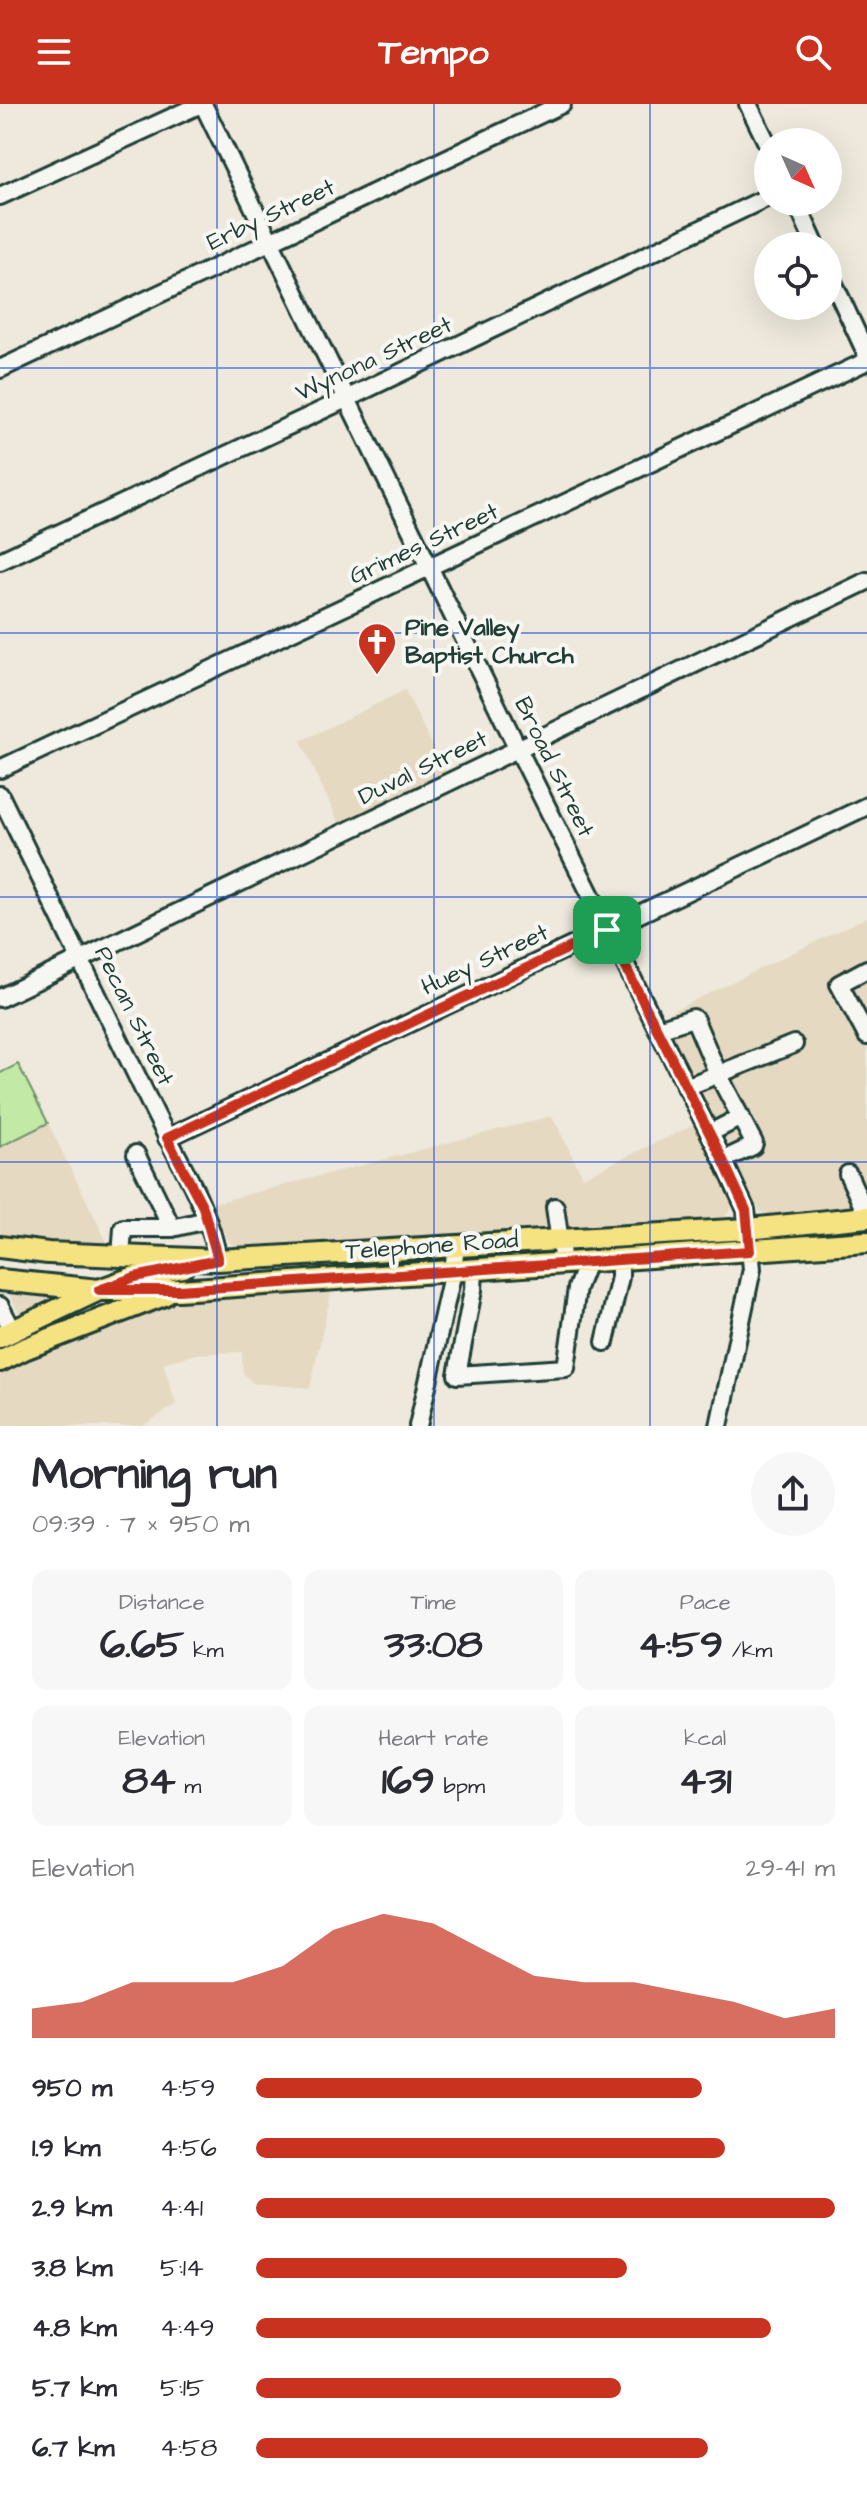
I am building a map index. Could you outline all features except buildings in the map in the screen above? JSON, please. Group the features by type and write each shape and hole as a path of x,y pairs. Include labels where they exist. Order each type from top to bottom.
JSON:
{"main road":[{"name":"Telephone Road","path":"0,1247 48,1253 218,1260 748,1229 867,1216"},
{"name":"Telephone Road","path":"0,1280 99,1290 179,1290 867,1242"},
{"path":"0,1361 12,1339 99,1290 135,1277 218,1260"},
{"path":"12,1339 179,1290"}],"street":[{"path":"0,196 202,104"},
{"name":"Broad Street","path":"202,104 746,1210 752,1269 719,1426"},
{"name":"Erby Street","path":"0,369 562,104"},
{"path":"748,104 760,128"},
{"name":"Wynona Street","path":"0,561 754,204"},
{"path":"842,301 867,355"},
{"name":"Grimes Street","path":"0,769 867,361"},
{"name":"Duval Street","path":"0,998 867,581"},
{"name":"Pecan Street","path":"0,795 203,1207 218,1260"},
{"name":"Huey Street","path":"167,1138 867,806"},
{"path":"867,969 839,984 867,1036"},
{"path":"658,1029 694,1019 754,1145 723,1160"},
{"path":"686,1087 794,1044"},
{"path":"710,1133 741,1117"},
{"path":"136,1154 172,1228"},
{"path":"848,1174 867,1216"},
{"path":"555,1207 563,1263"},
{"path":"121,1257 123,1228 172,1228 207,1220"},
{"path":"456,1246 473,1290 457,1375 566,1368 577,1288 587,1262"},
{"path":"605,1342 620,1277 620,1260"},
{"path":"418,1426 464,1270"},
{"path":"0,1306 12,1339"}],"shaded area":[{"path":"405,690 447,776 341,828 301,741"},
{"path":"867,917 867,1207 772,1215 761,1212 700,1101 660,1017"},
{"path":"552,1116 583,1177 698,1123 727,1183 731,1210 717,1219 240,1249 229,1242 211,1204"},
{"path":"48,1123 111,1250 0,1240 0,1147"},
{"path":"14,1287 70,1295 21,1317 9,1294"},
{"path":"332,1288 310,1388 253,1383 243,1373 242,1352 196,1354 163,1363 176,1404 143,1426 0,1426 0,1370 127,1315 182,1300"}],"green space":[{"path":"18,1064 48,1123 0,1147 0,1073"}],"place":[{"name":"Pine Valley Baptist Church","path":"377,676"}],"route":[{"path":"607,930 746,1210 750,1251 179,1290 99,1290 135,1277 218,1260 203,1207 167,1138 607,930"}]}
